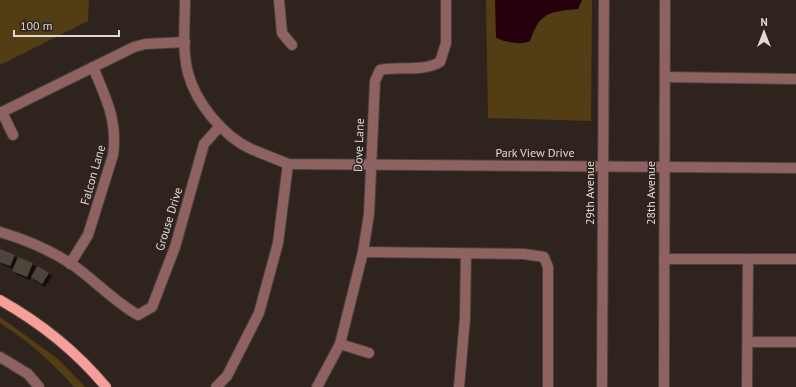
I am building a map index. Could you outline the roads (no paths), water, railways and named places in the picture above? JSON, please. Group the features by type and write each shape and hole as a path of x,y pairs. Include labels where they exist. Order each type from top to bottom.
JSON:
{"main road":[{"path":"0,300 40,324 84,362 106,387"}],"street":[{"path":"185,0 185,42 188,73 202,104 220,126 250,148 288,164 278,243 259,313 227,376 216,387"},
{"path":"279,0 282,33 292,45"},
{"name":"Dove Lane","path":"317,387 340,344 363,252 369,214 375,80 380,70 395,67 430,67 440,62 446,42 446,0"},
{"name":"29th Avenue","path":"602,387 604,0"},
{"name":"28th Avenue","path":"664,387 665,0"},
{"path":"13,134 1,112 134,47 145,44 185,42"},
{"name":"Falcon Lane","path":"70,264 88,235 113,155 115,142 115,125 93,67"},
{"path":"665,78 796,79"},
{"name":"Grouse Drive","path":"70,264 126,308 138,315 152,307 175,247 204,144 220,126"},
{"name":"Park View Drive","path":"288,164 370,166 664,166 796,168"},
{"path":"0,232 26,240 70,264"},
{"path":"363,252 524,254 544,257 548,267 548,387"},
{"path":"459,387 464,318 466,254"},
{"path":"664,259 796,260"},
{"path":"747,387 748,259"},
{"path":"748,342 796,342"},
{"path":"340,344 369,353"},
{"path":"0,357 28,374 39,387"}]}
